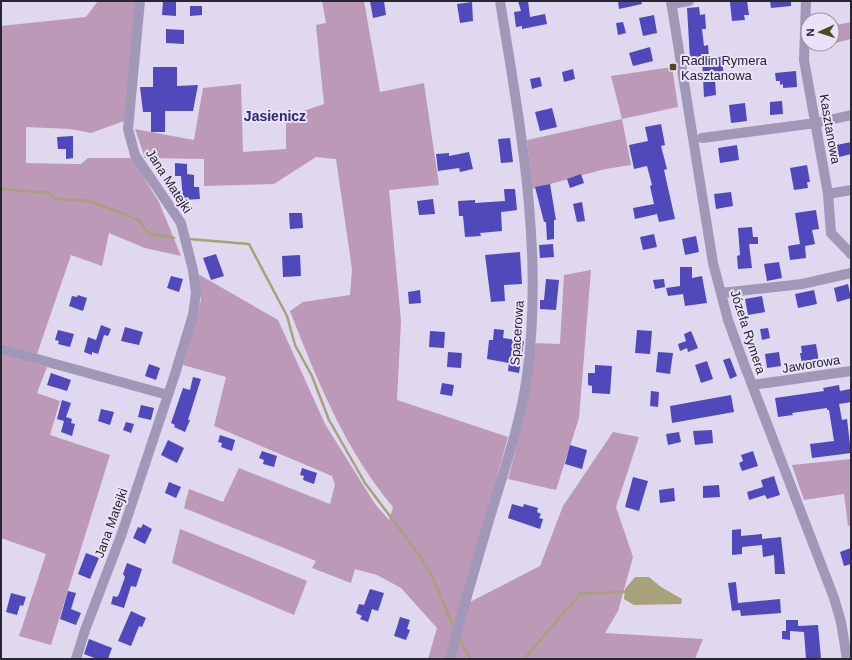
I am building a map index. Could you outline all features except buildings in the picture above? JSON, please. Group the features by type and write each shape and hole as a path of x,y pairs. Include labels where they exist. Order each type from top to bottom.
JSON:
{"street":[{"name":"Jana Matejki","path":"76,659 168,395 193,315 196,293 193,270 181,223 135,155 128,129 140,1"},
{"name":"Spacerowa","path":"450,659 467,593 521,412 527,376 532,324 529,190 500,1"},
{"path":"671,3 689,1"},
{"name":"Kasztanowa","path":"806,1 804,60 828,194 831,233 851,254"},
{"name":"Józefa Rymera","path":"671,3 713,263 728,320 834,598 846,621 847,659"},
{"path":"702,138 816,123 851,115"},
{"path":"828,194 851,190"},
{"path":"721,292 802,284 851,274"},
{"path":"1,349 168,395"},
{"name":"Jaworowa","path":"752,385 851,372"}],"shaded area":[{"path":"98,1 136,1 124,121 91,133 70,129 26,127 26,163 81,164 88,158 132,158 159,202 181,256 145,248 109,233 102,266 71,255 37,354 1,344 1,26 86,17"},
{"path":"322,1 364,1 380,92 424,83 439,185 389,190 401,321 397,400 508,437 447,659 428,659 437,628 401,588 377,575 355,569 351,583 312,568 316,561 184,508 189,489 223,502 239,468 330,504 335,485 332,476 214,426 226,377 183,365 201,300 198,274 278,320 325,424 375,504 389,520 393,507 360,462 346,438 322,388 290,311 303,302 350,295 352,269 336,159 316,157 274,184 204,186 204,159 145,158 135,129 194,140 203,88 241,84 243,152 286,149 286,117 324,104 316,25 326,23"},
{"path":"851,22 851,39 840,42 840,24"},
{"path":"672,67 678,107 622,119 611,76"},
{"path":"622,119 631,165 605,169 532,189 527,140"},
{"path":"591,270 579,418 556,490 508,479 524,418 533,343 560,344 564,275"},
{"path":"1,354 47,367 37,393 60,401 50,435 110,455 51,645 19,636 46,554 1,538"},
{"path":"613,432 639,437 616,507 633,557 618,611 605,633 703,639 695,659 454,659 468,603 540,566 563,506"},
{"path":"851,459 851,525 848,526 844,494 804,500 792,465"},
{"path":"180,529 307,581 294,615 172,563"},
{"path":"635,577 649,577 661,587 682,599 681,604 634,605 624,599 625,589"}],"waterway":[{"path":"1,189 49,193 55,199 90,201 139,220 149,234 174,238"},
{"path":"189,239 249,244 287,316 295,345 312,376 329,420 365,483 417,552 431,574 454,628"},
{"path":"524,659 580,594 625,592"},
{"path":"459,638 470,659"}],"place":[{"name":"Radlin Rymera Kasztanowa","path":"673,67"}],"district":[{"name":"Jasienicz","path":"275,116"}]}
